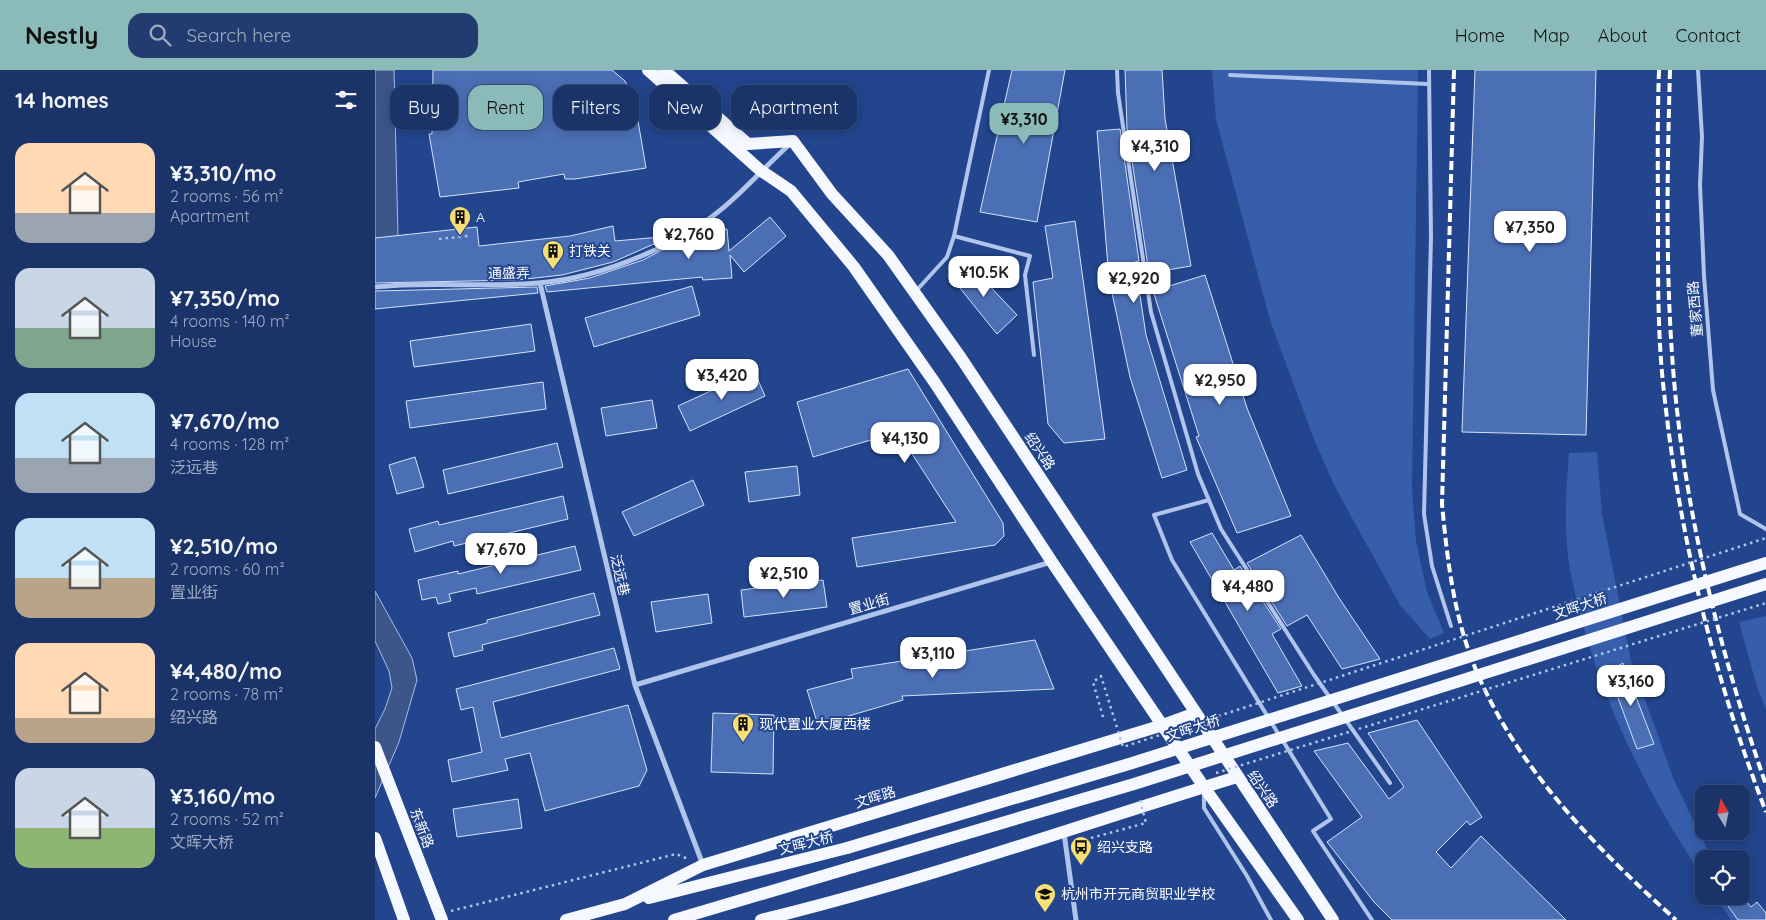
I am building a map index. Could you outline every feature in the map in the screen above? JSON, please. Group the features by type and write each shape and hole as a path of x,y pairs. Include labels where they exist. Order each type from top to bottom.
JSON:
{"main road":[{"path":"649,70 761,170 791,191 854,266 935,383 1052,562 1204,787 1298,920"},
{"path":"664,70 748,144 793,141"},
{"name":"绍兴路","path":"793,141 833,194 887,255 961,358 1333,920"},
{"name":"文晖大桥","path":"625,904 847,848 1120,767 1766,563"},
{"path":"674,920 1134,784 1766,584"},
{"name":"文晖路","path":"566,920 625,904 703,865 1163,725 1196,713"},
{"name":"东新路","path":"375,747 441,918"},
{"path":"761,920 824,905 1063,833 1237,777"},
{"path":"375,838 404,920"}],"street":[{"name":"通盛弄","path":"375,287 401,284 540,283 600,271 659,248 700,224 731,202 761,170 793,141"},
{"name":"泛远巷","path":"540,283 635,685 703,865"},
{"name":"置业街","path":"635,685 1052,562"},
{"path":"1063,833 1076,920"}],"lane":[{"path":"915,293 947,257 954,236 989,70"},
{"path":"1117,70 1118,93 1151,312 1198,474 1221,530 1293,642 1390,784"},
{"path":"1429,70 1431,237 1424,514 1432,566 1451,626"},
{"name":"董家西路","path":"1698,70 1702,137 1700,185 1704,276 1713,390 1740,514 1766,529"},
{"path":"1230,75 1428,84"},
{"path":"954,236 1030,256 1025,275 1033,355"},
{"path":"1209,500 1153,515 1172,560 1331,819 1313,831 1372,920"},
{"path":"1204,787 1204,808 1247,876 1271,920"}],"path":[{"path":"439,239 468,236"},
{"path":"1103,717 1093,682 1101,676 1123,747 1766,538"},
{"path":"1213,774 1766,603"},
{"path":"1091,838 1146,823 1137,797 1147,794"},
{"path":"441,918 455,910 676,854 703,865"}],"shaded area":[{"path":"375,70 394,70 394,85 390,85 390,130 395,130 398,236 375,239"},
{"path":"1212,70 1418,70 1412,488 1416,541 1427,592 1444,633 1430,639 1400,605 1334,485 1313,437 1270,320 1216,119"},
{"path":"1597,452 1602,514 1631,661 1674,780 1695,824 1695,840 1703,840 1708,850 1695,850 1695,865 1640,771 1606,695 1592,656 1580,616 1568,560 1566,499 1569,453"},
{"path":"375,591 412,658 417,680 399,742 375,798 375,729 385,709 392,688 389,671 375,641"},
{"path":"1766,616 1766,709 1757,687 1739,622"},
{"path":"1721,905 1742,905 1751,920 1731,920"}],"building":[{"path":"433,70 612,70 625,81 627,85 553,85 553,130 639,130 639,127 646,168 575,179 565,179 564,174 518,182 519,188 440,197 429,134 432,134 432,130 458,130 458,85 433,85"},
{"path":"1012,70 1065,70 1037,222 980,212"},
{"path":"1125,70 1162,70 1165,119 1191,266 1149,273 1127,128"},
{"path":"1475,70 1596,70 1586,435 1462,432"},
{"path":"1120,129 1139,261 1135,262 1146,335 1187,470 1162,478 1130,377 1109,279 1097,131"},
{"path":"770,217 786,236 744,272 730,255 732,278 703,280 702,277 547,292 545,286 590,278 643,260 698,231 727,229 729,251"},
{"path":"1075,221 1105,439 1064,443 1048,424 1033,282 1053,278 1045,226"},
{"path":"613,226 615,241 672,236 613,262 562,275 517,280 375,283 375,238 477,227 479,246 570,236"},
{"path":"967,262 1017,315 997,334 951,277"},
{"path":"1205,275 1247,408 1291,516 1237,533 1196,437 1199,436 1153,291"},
{"path":"692,286 700,315 594,347 585,318"},
{"path":"537,287 538,293 375,309 375,291"},
{"path":"531,324 535,351 414,367 410,341"},
{"path":"908,369 1003,523 1004,536 995,545 857,567 852,538 956,522 898,432 813,457 797,402"},
{"path":"754,371 765,396 690,431 678,406"},
{"path":"543,382 546,409 410,428 406,401"},
{"path":"652,400 657,428 606,436 601,408"},
{"path":"557,443 563,467 448,494 443,470"},
{"path":"415,457 424,487 397,494 389,465"},
{"path":"797,466 800,495 749,502 745,472"},
{"path":"693,480 704,505 634,536 622,512"},
{"path":"563,496 568,519 454,546 453,541 415,552 409,529 438,521 439,525"},
{"path":"1212,533 1234,570 1240,566 1281,629 1272,634 1302,686 1278,693 1190,542"},
{"path":"1301,535 1339,598 1380,659 1342,669 1307,615 1287,626 1247,563"},
{"path":"575,546 581,570 477,594 476,588 449,594 451,601 438,604 436,597 422,600 418,580 458,571 458,574"},
{"path":"823,580 827,607 744,617 741,590"},
{"path":"594,593 600,615 482,645 483,650 454,657 448,633 487,623 487,620"},
{"path":"708,594 712,623 656,632 651,602"},
{"path":"1035,640 1054,689 902,696 903,700 818,725 807,690 853,678 851,669"},
{"path":"614,648 620,669 493,702 501,738 628,705 647,770 639,786 545,811 530,753 505,759 508,770 452,782 448,760 482,752 473,707 461,710 456,689"},
{"path":"1623,663 1654,744 1637,749 1608,671"},
{"name":"现代置业大厦西楼","path":"713,713 774,715 773,774 711,772"},
{"path":"1417,720 1482,817 1470,825 1467,821 1436,852 1451,868 1481,836 1566,920 1392,920 1374,902 1327,842 1362,817 1314,751 1348,743 1389,799 1404,787 1368,733"},
{"path":"518,799 522,828 457,837 453,809"},
{"path":"1757,902 1766,913 1766,920 1738,920 1727,905 1749,905 1751,907"}],"railway":[{"path":"1454,70 1442,504 1455,603 1465,641 1489,698 1509,734 1533,769 1586,833 1676,920"},
{"path":"1659,70 1659,315 1662,373 1671,446 1679,499 1701,605 1730,710 1766,812"},
{"path":"1670,70 1668,271 1675,391 1681,441 1698,542 1721,640 1766,785"}],"place":[{"name":"A","path":"460,236"},
{"name":"打铁关","path":"553,270"},
{"name":"现代置业大厦西楼","path":"743,743"},
{"name":"绍兴支路","path":"1081,866"},
{"name":"杭州市开元商贸职业学校","path":"1045,913"}]}
